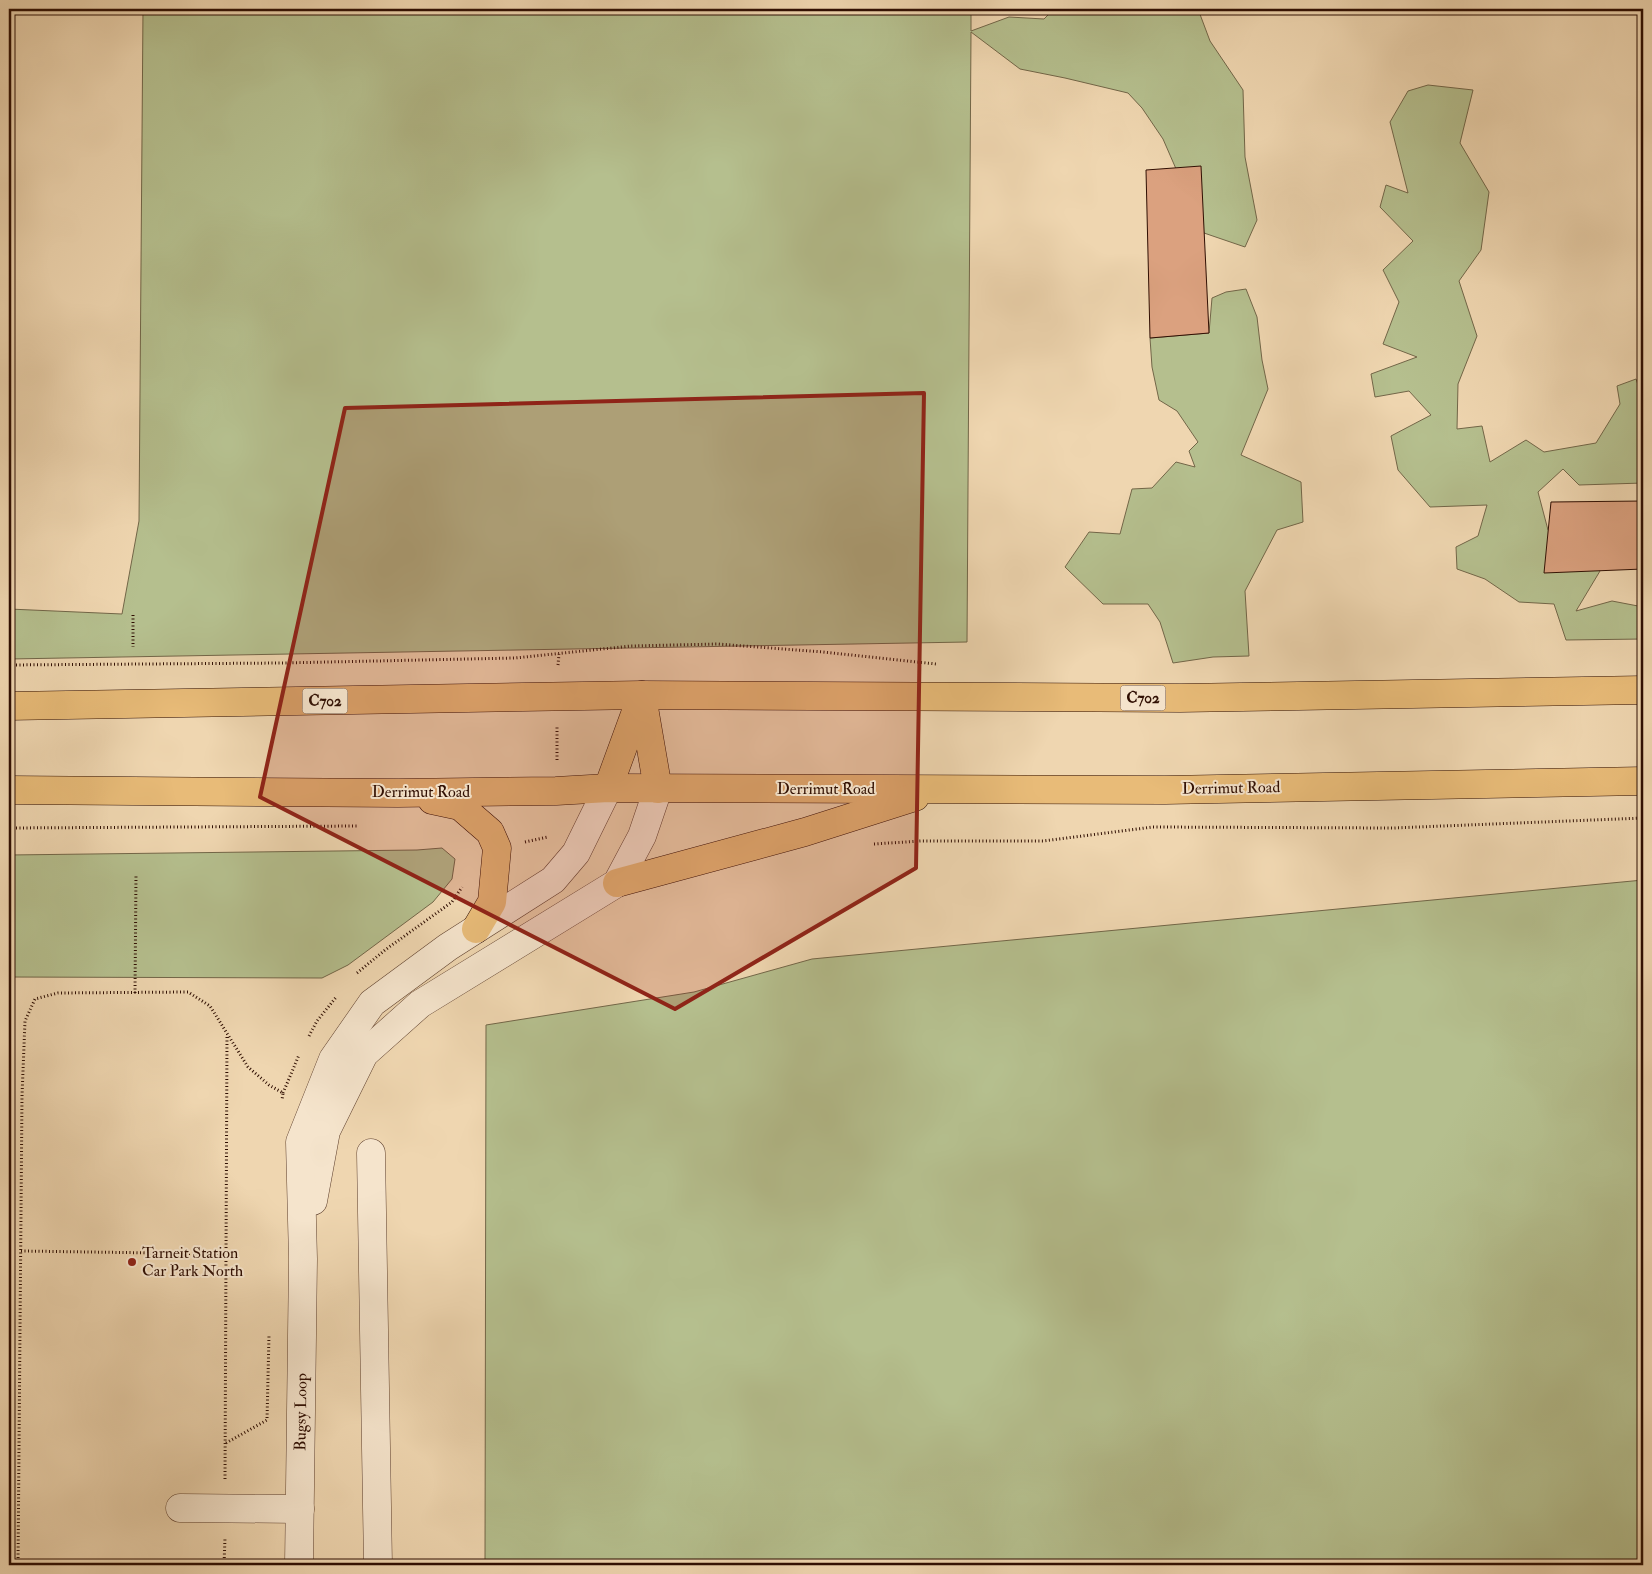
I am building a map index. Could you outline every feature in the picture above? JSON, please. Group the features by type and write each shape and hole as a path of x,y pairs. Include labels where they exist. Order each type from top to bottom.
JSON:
{"main road":[{"name":"C702","path":"9,706 642,694 1180,698 1643,690"},
{"path":"608,788 642,694"},
{"path":"642,694 658,789"},
{"name":"Derrimut Road","path":"9,790 398,793 556,791 608,788 1166,790 1643,781"},
{"path":"617,883 805,832 938,790"},
{"path":"398,793 460,806 490,832 497,848 492,902 476,929"}],"lane":[{"path":"303,1258 300,1142 333,1058 372,1003 448,946 553,880 576,853 608,788"},
{"path":"303,1258 326,1131 364,1054 420,1004 617,883 642,836 658,789"},
{"path":"371,1153 378,1565"},
{"name":"Bugsy Loop","path":"299,1565 303,1258"},
{"path":"180,1508 300,1509"}],"path":[{"path":"133,615 133,647"},
{"path":"9,665 282,663 515,658 631,646 718,644 823,652 937,664"},
{"path":"872,844 921,841 1043,840 1153,828 1392,828 1643,818"},
{"path":"9,828 364,826"},
{"path":"135,993 136,875"},
{"path":"18,1565 22,1096 26,1021 35,998 58,993 188,992 210,1006 248,1067 268,1085 283,1093 282,1102"},
{"path":"224,1565 227,1035"},
{"path":"21,1251 226,1254"},
{"path":"226,1443 267,1420 269,1334"}],"highlighted area":[{"path":"924,393 916,868 675,1009 260,797 345,408"}],"green space":[{"path":"143,9 971,9 971,31 1009,17 1044,19 1054,9 1198,9 1210,41 1243,90 1245,157 1257,220 1245,247 1204,233 1163,139 1142,108 1128,93 1020,69 971,32 967,642 9,659 9,609 122,614 139,521"},
{"path":"1428,85 1473,90 1460,143 1489,192 1481,250 1459,281 1477,336 1458,384 1457,429 1482,426 1490,462 1526,440 1544,452 1596,443 1620,404 1617,386 1636,379 1643,399 1643,483 1579,485 1563,469 1538,492 1548,530 1572,540 1600,571 1576,611 1612,601 1638,606 1643,605 1643,639 1566,640 1554,604 1519,602 1485,579 1457,569 1456,547 1478,536 1487,505 1430,507 1398,470 1391,436 1431,415 1409,391 1375,397 1371,374 1417,357 1383,344 1399,302 1383,270 1413,241 1380,207 1386,185 1408,193 1390,122 1408,91"},
{"path":"1246,289 1257,317 1262,360 1268,389 1241,455 1301,482 1303,522 1277,530 1245,591 1249,656 1213,657 1173,663 1160,622 1148,604 1103,604 1065,567 1089,532 1120,534 1132,489 1152,488 1176,462 1195,467 1189,451 1198,442 1177,411 1159,400 1152,367 1150,338 1209,333 1212,298 1226,292"},
{"path":"442,848 455,859 452,879 433,902 348,965 322,978 9,977 9,855 417,850"},
{"path":"1643,880 1643,1565 485,1565 486,1025 694,992 812,959"}],"building":[{"path":"1201,166 1209,333 1150,338 1146,170"},
{"path":"1643,501 1643,569 1544,573 1551,502"}],"place":[{"name":"Tarneit Station Car Park North","path":"132,1262"}]}
